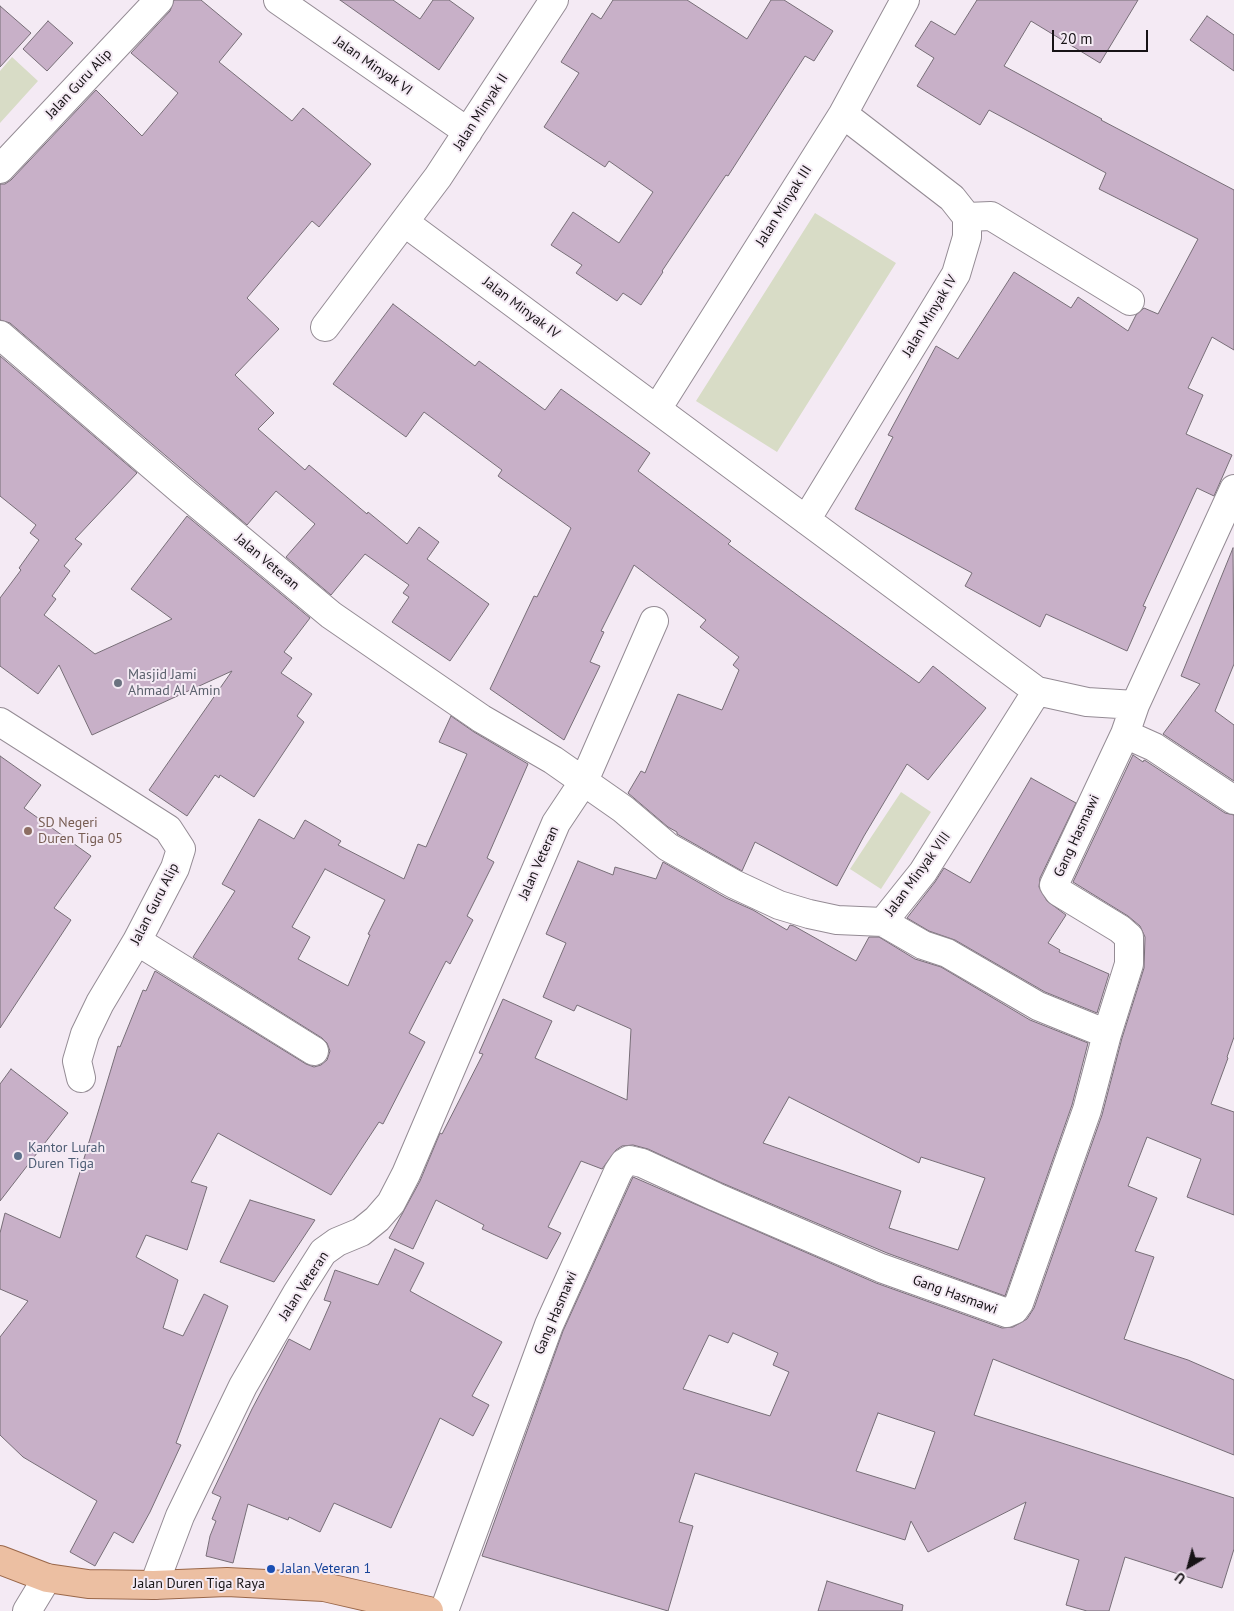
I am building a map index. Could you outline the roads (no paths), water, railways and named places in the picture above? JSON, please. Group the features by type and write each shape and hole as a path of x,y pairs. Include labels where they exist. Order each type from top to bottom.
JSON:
{"main road":[{"name":"Jalan Duren Tiga Raya","path":"0,1560 47,1578 88,1584 154,1585 227,1582 324,1587 431,1611"}],"street":[{"name":"Jalan Guru Alip","path":"0,169 159,0"},
{"name":"Jalan Minyak VI","path":"278,0 468,132"},
{"name":"Jalan Minyak II","path":"325,327 438,177 554,0"},
{"name":"Jalan Minyak III","path":"657,409 843,114 905,0"},
{"path":"843,114 952,198 967,217 991,216 1130,301"},
{"name":"Jalan Minyak IV","path":"806,520 956,274 967,237 967,217"},
{"name":"Jalan Minyak IV","path":"404,222 1037,691"},
{"name":"Jalan Veteran","path":"0,336 189,498 331,615 482,719 554,760 584,781 556,823 406,1174 390,1203 377,1219 361,1232 337,1242 323,1252 309,1273 243,1386 180,1516 154,1585"},
{"name":"Gang Hasmawi","path":"431,1611 549,1325 624,1163 629,1160 642,1163 880,1268 1007,1313 1014,1310 1020,1303 1087,1110 1107,1034 1129,964 1129,937 1120,929 1058,892 1054,885 1125,734 1134,705 1234,489"},
{"path":"584,781 654,621"},
{"path":"1037,691 1087,702 1134,705"},
{"name":"Jalan Minyak VIII","path":"584,781 623,809 668,847 734,884 779,905 809,914 837,920 883,922 923,872 1037,691"},
{"name":"Jalan Guru Alip","path":"0,722 168,829 181,849 175,868 137,941 100,1003 85,1034 77,1060 81,1078"},
{"path":"1125,734 1154,747 1234,800"},
{"path":"883,922 923,945 946,953 1038,1006 1107,1034"},
{"path":"137,941 314,1051"},
{"path":"26,1611 47,1578"}],"place":[{"name":"Masjid Jami Ahmad Al Amin","path":"118,683"},
{"name":"SD Negeri Duren Tiga 05","path":"28,831"},
{"name":"Kantor Lurah Duren Tiga","path":"18,1156"},
{"name":"Jalan Veteran 1","path":"271,1569"}]}
